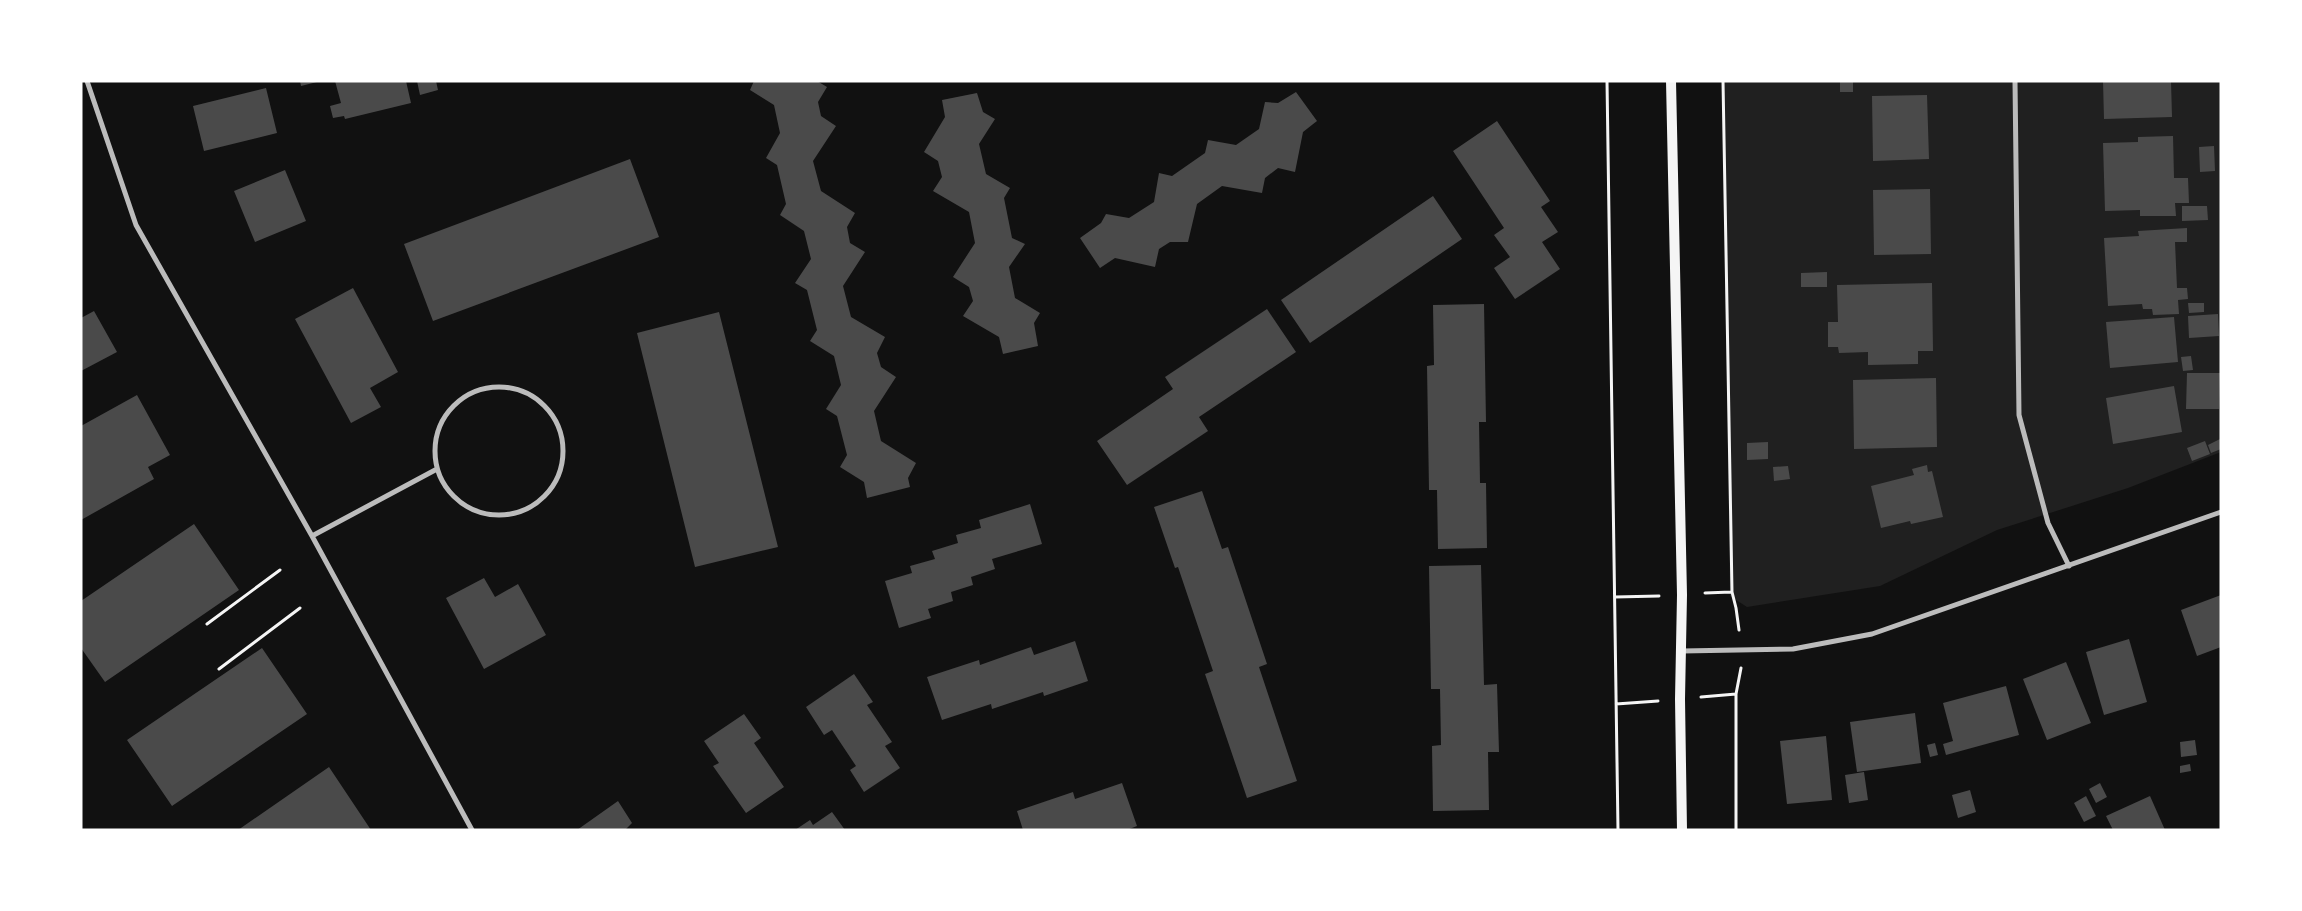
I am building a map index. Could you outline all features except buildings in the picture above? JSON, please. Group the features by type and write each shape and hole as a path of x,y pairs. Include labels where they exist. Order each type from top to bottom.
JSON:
{"main road":[{"path":"1671,81 1682,651 1682,830"}],"street":[{"path":"87,81 136,225 312,536 472,830"},
{"path":"2014,81 2020,415 2048,523 2070,566"},
{"path":"497,386 520,390 544,404 557,423 563,445 561,468 545,496 526,509 498,516 476,511 460,502 444,485 437,469 435,447 440,425 446,414 462,398 482,388 497,386"},
{"path":"312,536 437,469"},
{"path":"1682,651 1793,649 1872,634 2221,512"}],"path":[{"path":"1607,81 1618,830"},
{"path":"1723,81 1732,592 1738,620"},
{"path":"207,624 280,570"},
{"path":"1718,593 1732,592"},
{"path":"1615,597 1630,597"},
{"path":"219,668 300,608"},
{"path":"1736,829 1736,694 1741,674"},
{"path":"1721,696 1736,694"},
{"path":"1616,704 1632,703"}],"shaded area":[{"path":"1723,81 2221,81 2221,452 2128,488 1997,530 1880,586 1747,607 1730,596"}]}
